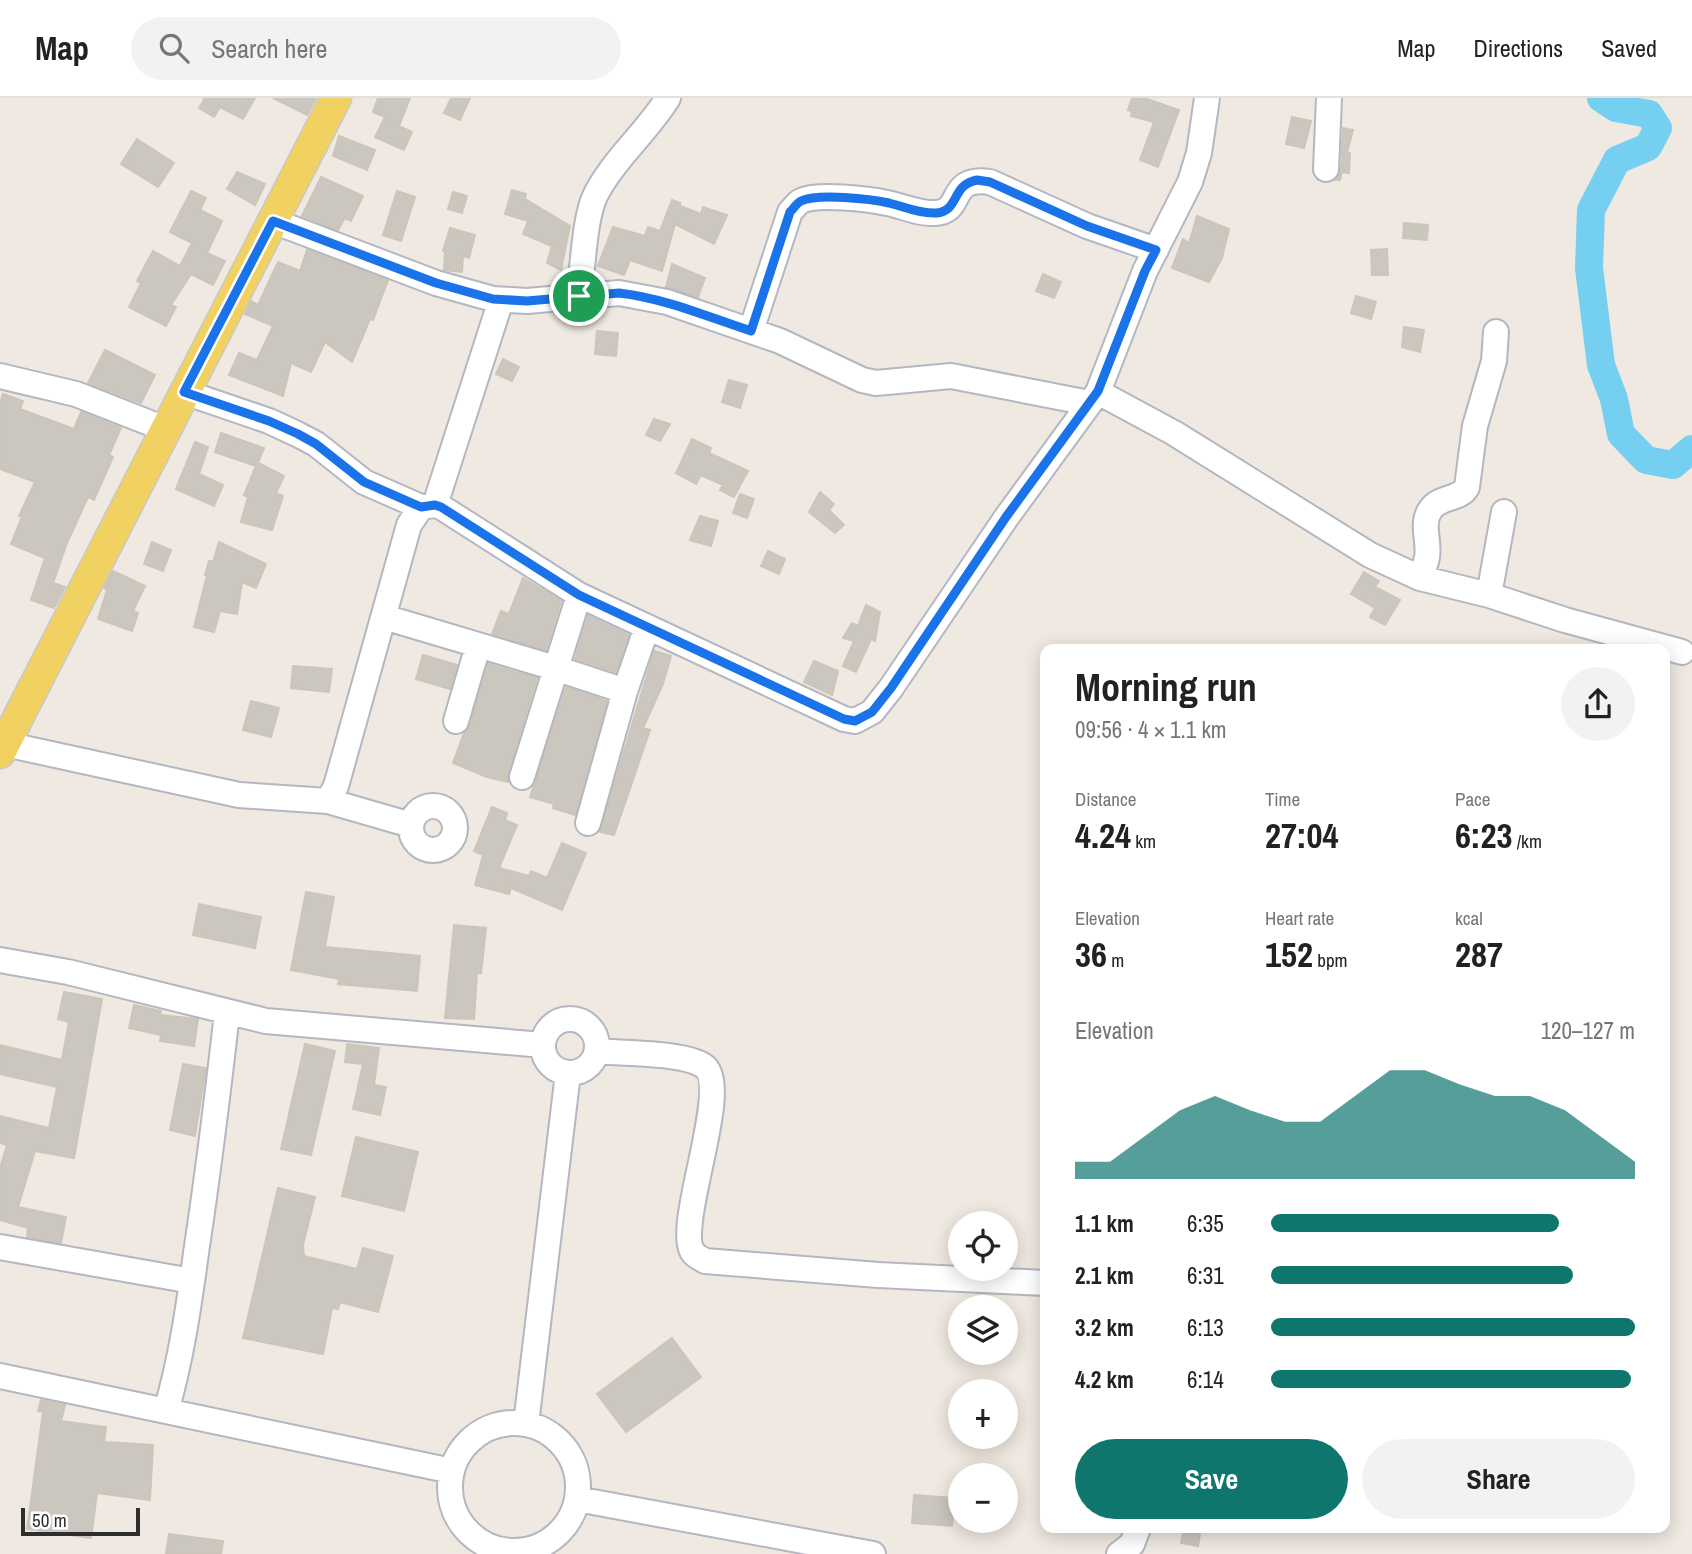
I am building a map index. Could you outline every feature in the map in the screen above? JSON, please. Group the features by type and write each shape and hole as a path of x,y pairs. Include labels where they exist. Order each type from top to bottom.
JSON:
{"main road":[{"path":"2,748 336,98"}],"street":[{"path":"579,296 590,212 597,192 668,98"},
{"path":"184,392 269,421 298,434 316,444 364,482 428,506 579,595 844,719 855,721 872,712 891,688 1006,517 1093,397 1145,271 1190,182 1199,153 1207,98"},
{"path":"1326,169 1329,98"},
{"path":"751,331 790,212 800,201 816,198 862,199 918,212 935,213 951,206 960,188 967,182 977,180 990,182 1087,226 1156,250"},
{"path":"273,221 469,294 501,300 527,301 619,293 667,302 797,347 839,371 862,380 876,383 951,376 1093,397 1174,433 1370,555 1420,578 1652,644"},
{"path":"328,801 336,786 409,525 428,506 501,300"},
{"path":"1420,578 1427,556 1426,516 1440,500 1464,493 1467,487 1475,426 1494,361 1496,332"},
{"path":"0,376 76,394 164,429"},
{"path":"1489,596 1504,512"},
{"path":"522,777 579,595"},
{"path":"384,617 625,691"},
{"path":"588,823 625,691 647,627"},
{"path":"456,721 478,646"},
{"path":"1670,649 1682,652"},
{"path":"2,748 239,795 328,801 411,825"},
{"path":"0,960 68,972 266,1021 543,1045"},
{"path":"166,1411 176,1373 192,1281 210,1160 227,1013"},
{"path":"574,1018 593,1030 597,1036 598,1051 587,1068 578,1073 568,1073 550,1064 544,1055 543,1045 544,1037 552,1025 574,1018"},
{"path":"598,1051 690,1060 709,1072 711,1083 708,1136 695,1196 690,1242 692,1251 705,1261 878,1275 1040,1283"},
{"path":"526,1424 568,1073"},
{"path":"0,1247 192,1281"},
{"path":"0,1376 452,1471"},
{"path":"501,1424 526,1424 550,1434 567,1451 577,1474 577,1499 568,1522 550,1540 527,1549 502,1550 479,1540 461,1523 451,1500 452,1471 460,1452 478,1434 501,1424"},
{"path":"577,1499 873,1554"},
{"path":"1119,1554 1132,1544 1136,1533"}],"building":[{"path":"203,98 255,98 243,119 220,107 214,117 199,108 205,99"},
{"path":"273,98 316,98 307,115"},
{"path":"378,98 410,98 399,126 412,132 404,150 375,137 385,117 373,112"},
{"path":"451,98 470,98 460,120 444,113"},
{"path":"1132,98 1144,98 1179,110 1158,167 1140,160 1154,122 1131,116 1132,111 1128,110"},
{"path":"1292,117 1311,121 1304,148 1286,144"},
{"path":"1343,128 1353,130 1347,153 1350,153 1349,173 1342,172 1340,180 1336,180 1341,170"},
{"path":"339,136 375,150 367,170 333,156"},
{"path":"137,139 174,163 158,187 121,164"},
{"path":"237,172 265,184 255,205 227,189"},
{"path":"321,177 363,196 351,221 345,218 338,230 302,216"},
{"path":"512,190 526,194 525,199 570,226 561,270 547,263 552,246 523,234 528,221 505,214"},
{"path":"191,191 206,198 200,210 222,221 207,253 225,261 213,285 191,274 171,305 176,307 166,326 129,307 141,283 137,281 153,251 180,266 192,243 170,232"},
{"path":"397,191 415,197 401,241 383,235"},
{"path":"453,192 467,196 462,213 448,209"},
{"path":"672,200 701,214 703,207 727,215 714,244 675,224 662,271 630,260 624,275 598,266 613,227 645,236 648,227 660,231"},
{"path":"1197,216 1229,229 1222,258 1209,282 1172,268 1183,239 1189,243"},
{"path":"1404,223 1428,225 1427,240 1403,238"},
{"path":"450,228 475,235 469,258 463,256 462,272 444,270 443,251"},
{"path":"1387,249 1388,275 1372,275 1371,250"},
{"path":"307,250 388,280 373,320 370,319 352,362 325,342 311,372 291,363 283,396 229,375 239,353 257,360 273,326 245,314 251,301 258,305 278,262 300,271"},
{"path":"672,264 705,278 698,297 666,287"},
{"path":"1043,274 1061,282 1054,298 1036,291"},
{"path":"1356,296 1376,302 1371,319 1351,313"},
{"path":"1404,327 1424,330 1420,352 1402,347"},
{"path":"597,331 618,333 616,356 595,354"},
{"path":"105,350 155,375 141,403 88,383"},
{"path":"503,359 519,367 512,381 496,374"},
{"path":"729,380 747,385 740,408 722,402"},
{"path":"3,394 23,401 20,409 74,429 81,412 121,428 109,455 113,457 94,500 88,497 67,543 53,583 65,587 54,608 31,600 45,558 11,544 22,517 19,516 35,482 0,469 0,403"},
{"path":"654,419 670,424 660,441 646,435"},
{"path":"221,433 264,448 258,463 284,476 276,493 283,496 272,530 241,522 248,497 244,495 256,466 215,452"},
{"path":"692,439 711,448 709,453 748,471 734,497 720,490 723,485 701,475 696,484 676,473"},
{"path":"195,442 208,447 199,474 223,485 214,506 176,489"},
{"path":"820,492 834,504 829,510 844,525 835,533 809,512"},
{"path":"740,494 754,499 747,518 733,513"},
{"path":"700,516 718,521 711,546 690,540"},
{"path":"152,542 171,550 163,571 144,564"},
{"path":"219,542 266,564 256,588 242,582 237,614 220,611 214,632 194,627 209,561 213,562"},
{"path":"768,551 785,559 779,574 761,566"},
{"path":"113,571 145,586 133,611 138,613 132,631 98,619 107,590 104,588"},
{"path":"1364,572 1379,581 1375,587 1400,600 1385,625 1370,617 1375,608 1351,594"},
{"path":"523,578 561,601 546,650 492,634 501,611 509,614"},
{"path":"866,605 880,612 875,641 871,639 856,672 843,666 854,641 843,638 852,623 858,626"},
{"path":"588,616 629,635 616,672 575,659"},
{"path":"654,651 671,656 663,684 643,728 650,730 614,835 600,832"},
{"path":"423,655 457,665 450,689 416,679"},
{"path":"814,661 838,671 832,695 804,682"},
{"path":"488,664 537,678 508,773 508,782 487,777 453,763 464,733 470,725"},
{"path":"293,666 332,669 329,692 291,688"},
{"path":"566,687 607,701 575,815 553,808 554,804 530,797"},
{"path":"251,701 279,708 271,737 243,730"},
{"path":"492,807 507,813 505,820 517,825 499,868 529,876 531,871 547,878 562,843 586,853 562,910 511,888 509,894 475,885 483,855 474,851"},
{"path":"306,892 334,897 325,947 420,956 417,991 338,984 339,979 291,970"},
{"path":"199,904 261,917 255,948 193,935"},
{"path":"454,925 486,928 481,973 477,973 474,1019 445,1018"},
{"path":"64,992 102,999 74,1158 35,1151 18,1207 66,1217 61,1243 27,1237 28,1228 0,1220 0,1168 7,1145 0,1143 0,1116 49,1128 57,1087 0,1074 0,1045 62,1060 69,1022 58,1019"},
{"path":"134,1005 161,1011 160,1015 198,1019 194,1046 160,1041 161,1035 129,1028"},
{"path":"305,1044 335,1051 311,1155 281,1149"},
{"path":"347,1044 379,1048 374,1085 386,1087 380,1115 353,1109 363,1064 345,1062"},
{"path":"183,1064 206,1068 195,1136 170,1130"},
{"path":"356,1137 418,1152 404,1211 342,1196"},
{"path":"278,1188 315,1197 303,1245 304,1256 357,1269 363,1248 393,1256 378,1312 340,1302 338,1309 332,1308 323,1354 243,1338"},
{"path":"672,1338 701,1377 626,1432 597,1394"},
{"path":"41,1400 65,1405 61,1421 106,1427 104,1442 153,1445 150,1500 97,1493 91,1538 27,1529 43,1412 38,1411"},
{"path":"914,1495 948,1498 948,1526 912,1523"},
{"path":"1183,1533 1200,1533 1198,1546 1181,1543"},
{"path":"169,1534 223,1541 221,1554 166,1554"}],"waterway":[{"path":"1601,98 1616,108 1649,114 1658,128 1648,147 1617,160 1591,210 1589,268 1601,365 1614,399 1621,434 1646,460 1673,465 1692,449"}],"route":[{"path":"977,180 990,182 1087,226 1156,250 1145,271 1098,391 1006,517 891,688 872,712 855,721 844,719 579,595 441,507 421,507 364,482 316,444 298,434 269,421 184,392 273,221 469,294 510,301 579,296 619,293 634,295 667,302 751,331 790,212 800,201 816,198 862,199 918,212 935,213 951,206 960,188 967,182 977,180"}]}
